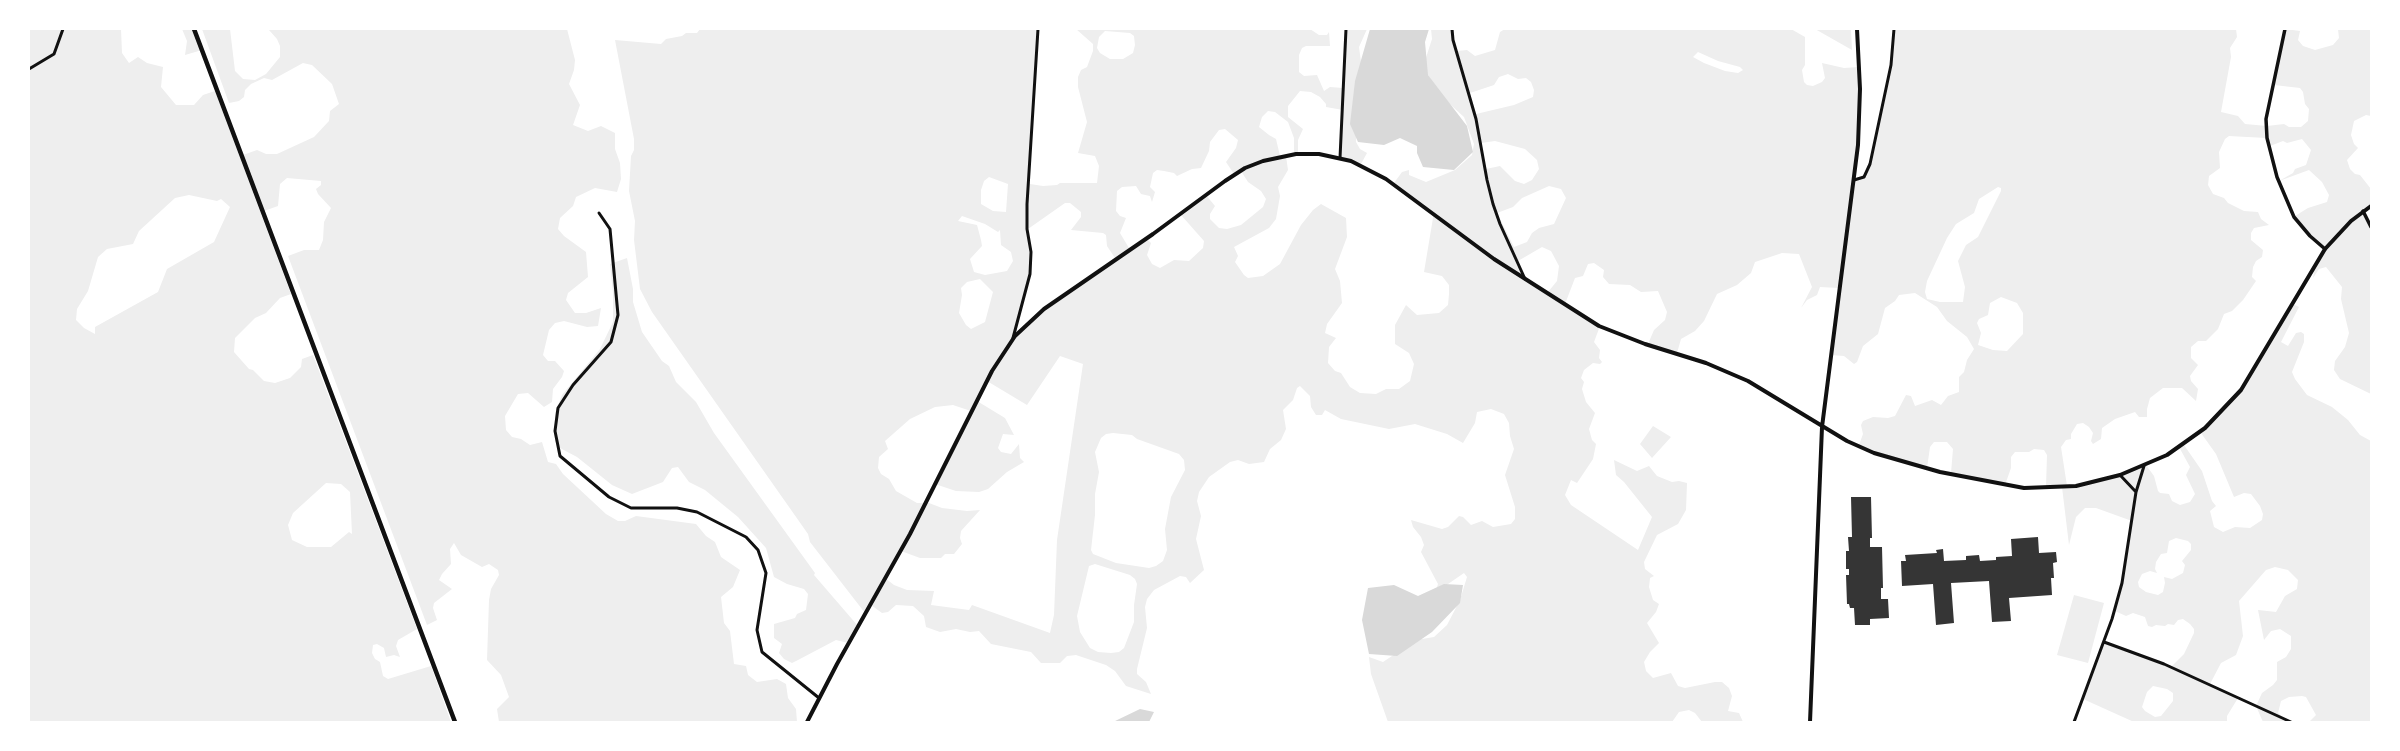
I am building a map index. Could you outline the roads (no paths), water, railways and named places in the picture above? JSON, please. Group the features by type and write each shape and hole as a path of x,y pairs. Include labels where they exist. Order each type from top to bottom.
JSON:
{"main road":[{"path":"194,29 455,722"},
{"path":"1810,722 1822,427 1854,180 1860,115 1857,29"},
{"path":"807,722 818,698 910,534 992,371 1012,339 1044,309 1245,168 1263,161 1296,154 1319,154 1340,158 1362,166 1386,178 1525,280 1599,326 1645,344 1706,363 1753,383 1822,427 1874,453 1908,465 2002,485 2053,489 2076,486 2120,475 2144,466 2185,444 2226,408 2241,390 2259,362 2325,249 2338,233 2371,206"}],"street":[{"path":"29,69 54,54 63,29"},
{"path":"1012,339 1030,274 1031,252 1027,229 1027,204 1038,29"},
{"path":"1340,158 1346,29"},
{"path":"1452,29 1453,40 1476,119 1493,204 1525,280"},
{"path":"1854,180 1864,177 1870,164 1891,64 1894,29"},
{"path":"2285,29 2266,120 2267,138 2277,177 2294,217 2310,236 2325,249"},
{"path":"2363,211 2371,227"},
{"path":"599,213 610,229 618,315 611,342 573,385 558,408 554,431 560,456 609,497 630,508 677,508 697,512 746,537 758,550 766,573 757,630 762,652 818,698"},
{"path":"2074,722 2104,642 2122,583 2136,492 2144,466"},
{"path":"2120,475 2136,492"},
{"path":"2104,642 2164,664 2291,722"}]}
